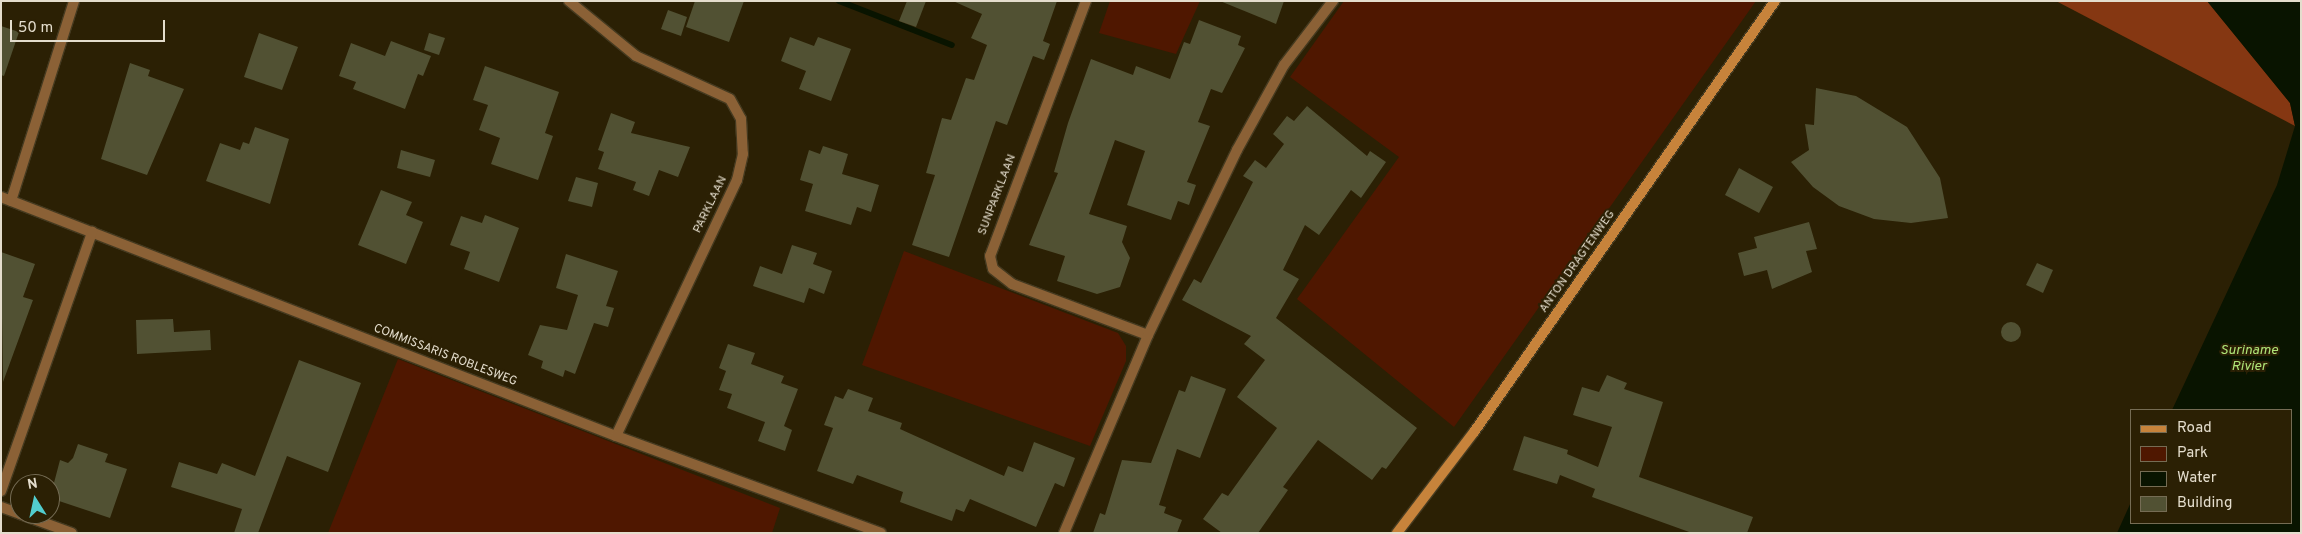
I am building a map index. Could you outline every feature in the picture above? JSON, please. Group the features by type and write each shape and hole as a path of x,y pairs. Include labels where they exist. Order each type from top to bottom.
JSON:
{"main road":[{"name":"ANTON DRAGTENWEG","path":"1397,533 1474,432 1775,1"}],"street":[{"path":"6,199 74,1"},
{"name":"PARKLAAN","path":"569,1 636,56 730,99 741,119 744,154 737,180 616,436"},
{"name":"SUNPARKLAAN","path":"1086,1 990,256 993,269 1012,284 1148,334"},
{"path":"1064,533 1148,334 1280,74 1333,1"},
{"name":"COMMISSARIS ROBLESWEG","path":"6,199 616,436 881,533"},
{"path":"1,492 92,232"},
{"path":"47,524 72,533"}],"green space":[{"path":"1110,1 1200,1 1176,54 1099,33"},
{"path":"1344,1 1756,1 1454,427 1297,299 1399,157 1290,77"},
{"path":"904,251 1118,333 1126,346 1126,361 1090,446 862,365"},
{"path":"398,359 780,508 772,533 328,533"}],"shaded area":[{"path":"2056,1 2207,1 2290,103 2295,126"}],"water":[{"name":"Suriname Rivier","path":"2207,1 2301,1 2301,533 2117,533 2130,504 2130,524 2292,524 2292,409 2172,409 2277,185 2295,126 2290,103"}],"building":[{"path":"695,1 744,1 729,42 686,27"},
{"path":"907,1 926,1 916,27 899,21"},
{"path":"953,1 1057,1 1043,41 1050,44 1044,60 1033,56 1007,125 996,121 949,257 912,245 935,175 926,173 942,118 951,120 966,78 974,80 987,45 971,38 982,14"},
{"path":"1220,1 1284,1 1276,24"},
{"path":"668,10 687,17 681,36 661,29"},
{"path":"1199,20 1241,36 1238,45 1245,48 1222,93 1211,89 1198,122 1210,126 1187,182 1196,185 1189,205 1178,201 1171,220 1127,205 1145,151 1115,140 1089,214 1127,226 1122,242 1130,258 1120,287 1097,294 1057,281 1065,256 1029,245 1058,173 1054,172 1068,123 1091,59 1133,75 1136,66 1170,79 1184,42 1190,44"},
{"path":"1,26 19,32 4,76 1,75"},
{"path":"259,33 298,47 282,90 244,77"},
{"path":"429,33 445,38 439,55 424,50"},
{"path":"790,37 814,46 818,37 851,49 831,101 799,89 806,71 781,61"},
{"path":"391,41 431,56 423,76 418,74 405,109 353,89 356,82 339,76 351,43 385,56"},
{"path":"130,63 150,70 148,76 184,89 147,175 101,159"},
{"path":"485,66 559,92 545,133 553,136 538,180 491,164 500,138 479,130 488,105 473,100"},
{"path":"1816,88 1856,96 1907,127 1940,178 1948,218 1911,223 1874,219 1839,206 1813,187 1791,162 1809,150 1805,124 1814,125"},
{"path":"1307,106 1367,156 1370,151 1386,162 1361,198 1351,190 1319,235 1305,225 1283,270 1299,279 1276,318 1417,428 1386,469 1382,467 1372,480 1318,440 1283,487 1288,490 1258,533 1222,533 1203,519 1222,493 1228,496 1277,428 1237,397 1265,360 1244,344 1251,336 1182,300 1194,279 1201,283 1253,182 1243,176 1255,160 1266,168 1284,144 1273,134 1287,116 1294,121"},
{"path":"611,113 635,122 631,133 690,147 678,177 659,170 649,196 633,190 636,182 598,169 604,152 598,150"},
{"path":"255,127 289,139 270,204 206,181 220,143 240,150 243,142 249,144"},
{"path":"823,146 848,154 842,174 879,185 871,212 857,207 851,225 805,211 813,184 800,180 809,150 820,154"},
{"path":"401,150 435,160 430,177 397,168"},
{"path":"1739,168 1773,187 1759,213 1725,195"},
{"path":"576,177 598,183 592,207 568,201"},
{"path":"381,190 412,202 406,215 423,222 406,264 358,245"},
{"path":"485,215 519,228 499,282 464,269 470,252 450,245 461,216 482,223"},
{"path":"1809,222 1817,249 1806,251 1812,272 1772,289 1767,270 1744,276 1738,253 1757,248 1754,237"},
{"path":"792,245 817,253 813,264 832,271 824,294 809,288 804,303 753,286 760,266 782,274"},
{"path":"1,252 35,264 23,297 33,300 3,382"},
{"path":"566,254 618,271 606,306 614,308 608,327 594,323 575,374 565,370 563,377 541,368 543,361 528,355 540,325 567,330 578,295 556,288"},
{"path":"2037,263 2053,270 2043,293 2026,285"},
{"path":"173,319 174,332 210,330 211,350 137,354 136,320"},
{"path":"2011,322 2018,325 2021,332 2018,339 2011,342 2004,339 2001,332 2004,325"},
{"path":"728,344 755,353 751,364 784,376 781,383 798,389 784,426 792,430 785,451 758,441 765,422 727,408 732,394 719,390 726,371 719,368"},
{"path":"299,360 361,383 328,472 287,456 258,533 234,533 242,509 171,487 179,462 217,474 222,463 255,476"},
{"path":"1607,375 1627,383 1624,389 1663,402 1639,477 1753,517 1747,533 1692,533 1592,497 1595,489 1560,475 1557,484 1513,470 1524,436 1568,450 1567,454 1598,467 1612,427 1573,415 1582,387 1599,392"},
{"path":"1191,376 1226,389 1200,458 1177,449 1159,505 1166,507 1164,513 1182,520 1177,533 1093,533 1100,513 1105,515 1122,460 1151,463 1179,390 1185,392"},
{"path":"848,389 873,398 868,411 902,423 900,429 1004,476 1008,466 1023,472 1034,442 1075,458 1064,487 1055,483 1036,527 970,499 964,512 956,509 952,521 900,502 903,492 857,475 853,484 817,471 833,428 824,425 835,396 843,399"},
{"path":"78,444 108,454 105,462 127,469 110,518 60,501 60,474 56,474 60,460 68,463 73,458"}],"waterway":[{"path":"839,1 952,45"}]}
